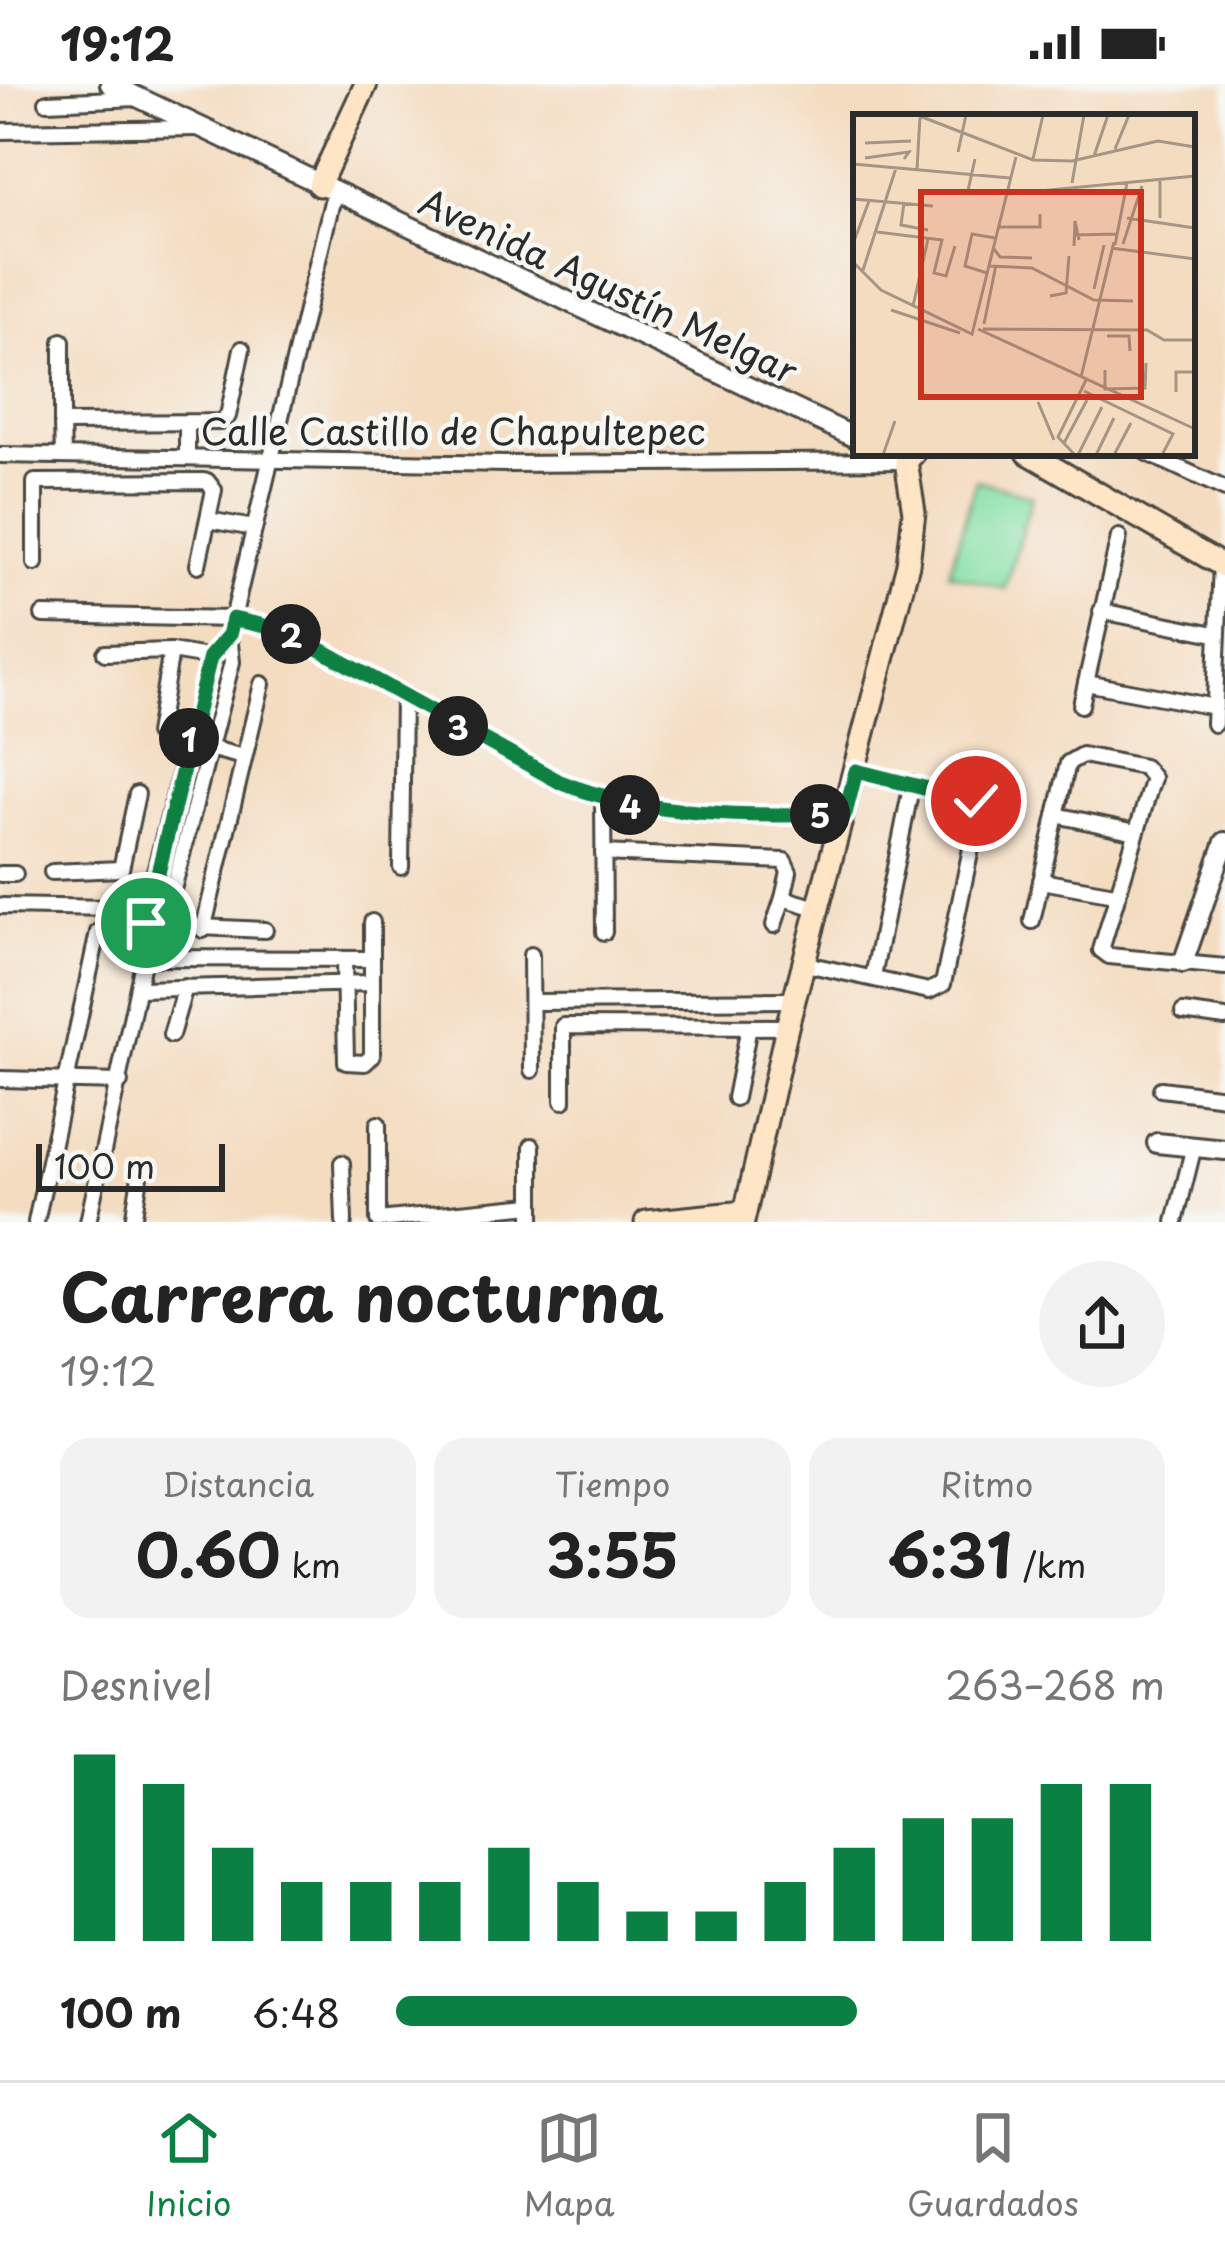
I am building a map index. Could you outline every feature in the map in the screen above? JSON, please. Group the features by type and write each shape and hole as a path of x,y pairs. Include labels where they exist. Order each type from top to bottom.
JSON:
{"main road":[{"path":"320,185 352,84"},
{"path":"320,185 366,84"},
{"path":"646,1222 744,1217 787,1028 908,564 914,512 903,456"},
{"path":"1033,456 1223,566"}],"street":[{"name":"Avenida Agustín Melgar","path":"110,84 853,436"},
{"path":"47,102 138,98"},
{"path":"0,131 199,128"},
{"path":"88,1222 145,952 153,924 168,909 232,662 229,635 270,460 320,185"},
{"path":"62,340 63,456"},
{"path":"62,423 221,422 228,416 242,349"},
{"path":"187,423 187,458"},
{"name":"Calle Castillo de Chapultepec","path":"0,455 270,460 903,456"},
{"path":"34,455 35,562"},
{"path":"1154,456 1225,489"},
{"path":"35,482 210,482 198,565"},
{"path":"208,520 254,528"},
{"path":"1081,705 1119,537"},
{"path":"1214,724 1215,634 1223,566"},
{"path":"1101,611 1215,634"},
{"path":"43,615 233,619 287,631 560,782 604,800 650,809 845,814"},
{"path":"153,924 146,906 210,657 229,635"},
{"path":"105,653 171,651 232,662"},
{"path":"157,734 171,651"},
{"path":"1086,683 1215,706"},
{"path":"203,930 262,684"},
{"path":"401,867 403,695"},
{"path":"209,748 243,757"},
{"path":"1032,921 1073,757 1144,766 1153,778 1101,950 1109,956 1225,967"},
{"path":"806,964 928,991 943,984 981,811 976,801 856,771"},
{"path":"873,977 911,783"},
{"path":"52,872 121,869 137,794"},
{"path":"604,800 604,932"},
{"path":"1056,815 1136,832"},
{"path":"1183,963 1225,842"},
{"path":"603,853 784,861 790,872 775,925"},
{"path":"88,906 91,873"},
{"path":"1041,881 1115,894"},
{"path":"783,898 820,909"},
{"path":"0,906 168,909"},
{"path":"344,959 345,1056 352,1064 370,1061 371,1056 372,922"},
{"path":"153,924 265,931"},
{"path":"36,1222 98,932"},
{"path":"145,952 371,959"},
{"path":"531,955 532,1070"},
{"path":"139,989 371,983"},
{"path":"171,1035 184,987"},
{"path":"534,1002 795,1000"},
{"path":"563,1002 563,1101"},
{"path":"1183,1012 1225,1018"},
{"path":"563,1026 787,1028"},
{"path":"735,1098 749,1027"},
{"path":"0,1078 120,1082"},
{"path":"1161,1089 1225,1097"},
{"path":"378,1124 378,1221 457,1217 532,1204"},
{"path":"1157,1143 1225,1150"},
{"path":"532,1146 532,1222"},
{"path":"1175,1222 1194,1146"},
{"path":"342,1162 344,1222"},
{"path":"133,1222 140,1176"}],"green space":[{"path":"976,480 1032,496 1005,589 949,573"}],"route":[{"path":"146,923 146,906 210,657 229,635 233,619 287,631 560,782 604,800 650,809 845,814 856,771 976,801"}]}
